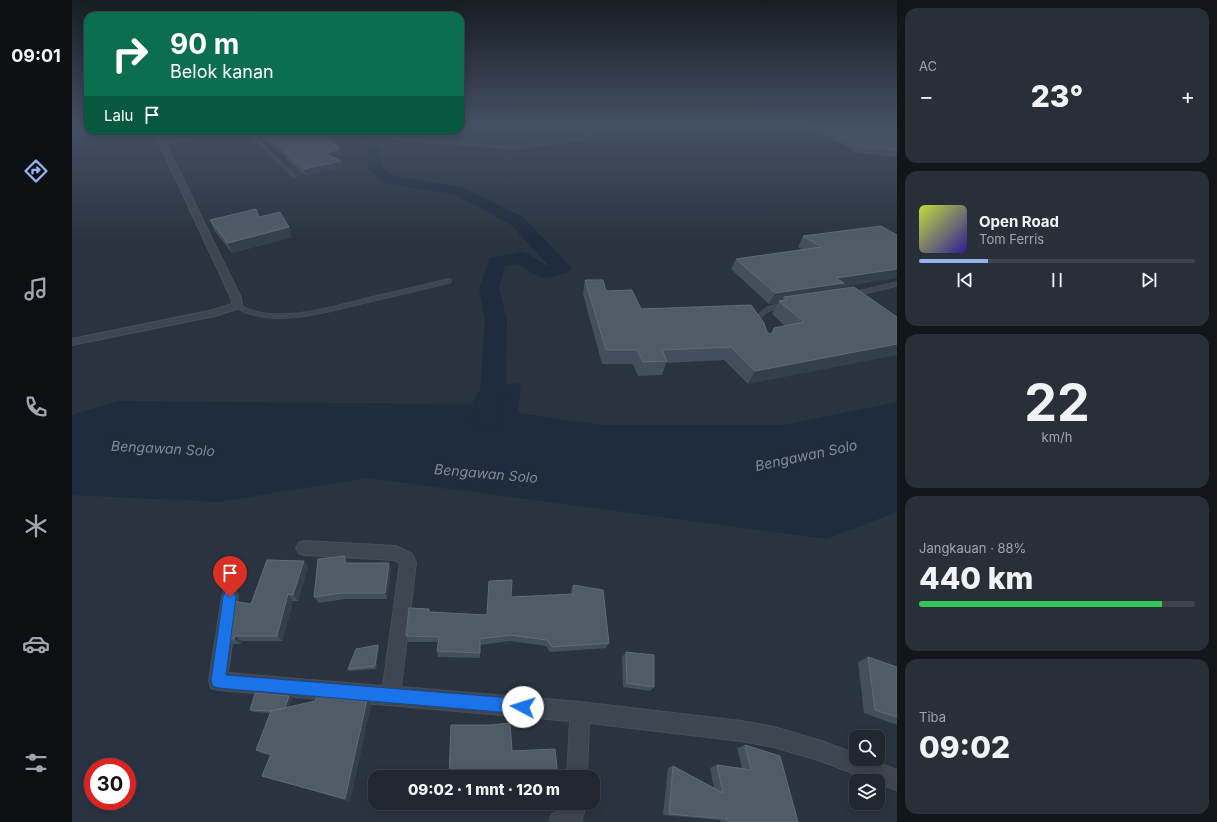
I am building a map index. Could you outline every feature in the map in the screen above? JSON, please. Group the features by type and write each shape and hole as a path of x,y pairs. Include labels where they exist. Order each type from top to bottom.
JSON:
{"street":[{"path":"72,342 215,313 237,306 236,298 172,163"},
{"path":"304,548 396,553 407,558 408,563 391,696"},
{"path":"230,597 218,681 465,701 580,712 741,731 774,736 821,751 897,780"},
{"path":"577,770 580,712"},
{"path":"560,822 572,816 574,810"}],"lane":[{"path":"281,163 295,177"},
{"path":"237,306 248,313 257,314 298,314 317,312 449,281"},
{"path":"848,296 897,284"},
{"path":"758,327 756,319 768,308 793,303"},
{"path":"753,313 761,313"}],"water":[{"name":"Bengawan Solo","path":"521,383 518,413 603,425 783,425 897,402 897,512 827,539 367,478 218,502 72,495 72,415 118,401 471,404 482,387"}],"building":[{"path":"297,163 330,163 304,169"},
{"path":"256,209 259,217 280,212 289,227 228,243 210,220"},
{"path":"881,226 897,235 897,255 895,256 897,257 897,269 836,278 844,283 775,293 736,259 821,247 803,236"},
{"path":"585,280 603,280 606,291 632,290 641,309 751,305 764,323 767,332 770,334 773,333 774,328 804,322 779,301 787,300 784,297 854,287 897,317 897,344 755,371 731,347 662,350 667,361 643,362 637,350 606,350"},
{"path":"345,556 345,563 389,563 385,593 342,593 314,597 318,559"},
{"path":"267,560 304,561 293,595 288,594 277,636 235,636 234,639 227,638 233,601 251,604"},
{"path":"512,580 511,597 574,594 573,585 603,590 609,643 552,647 547,640 510,635 480,639 480,653 437,651 439,637 406,636 409,608 429,609 429,612 487,615 489,581"},
{"path":"378,645 375,666 348,669 356,649"},
{"path":"626,652 654,655 654,687 627,683"},
{"path":"868,657 897,667 897,717 875,710"},
{"path":"255,693 289,696 285,708 271,711 250,710"},
{"path":"317,696 367,700 345,799 262,776 271,754 256,750 271,711 315,701"},
{"path":"510,723 512,751 555,749 557,770 449,770 451,725 491,725"},
{"path":"745,745 780,756 798,822 728,822 727,819 669,814 673,766 723,793 717,765 751,770"}],"waterway":[{"path":"374,163 374,168 390,180 460,191 517,221 562,268 544,273 522,258 497,262 489,288 496,320 493,390 485,422"}],"route":[{"path":"230,597 218,681 523,707"}]}
